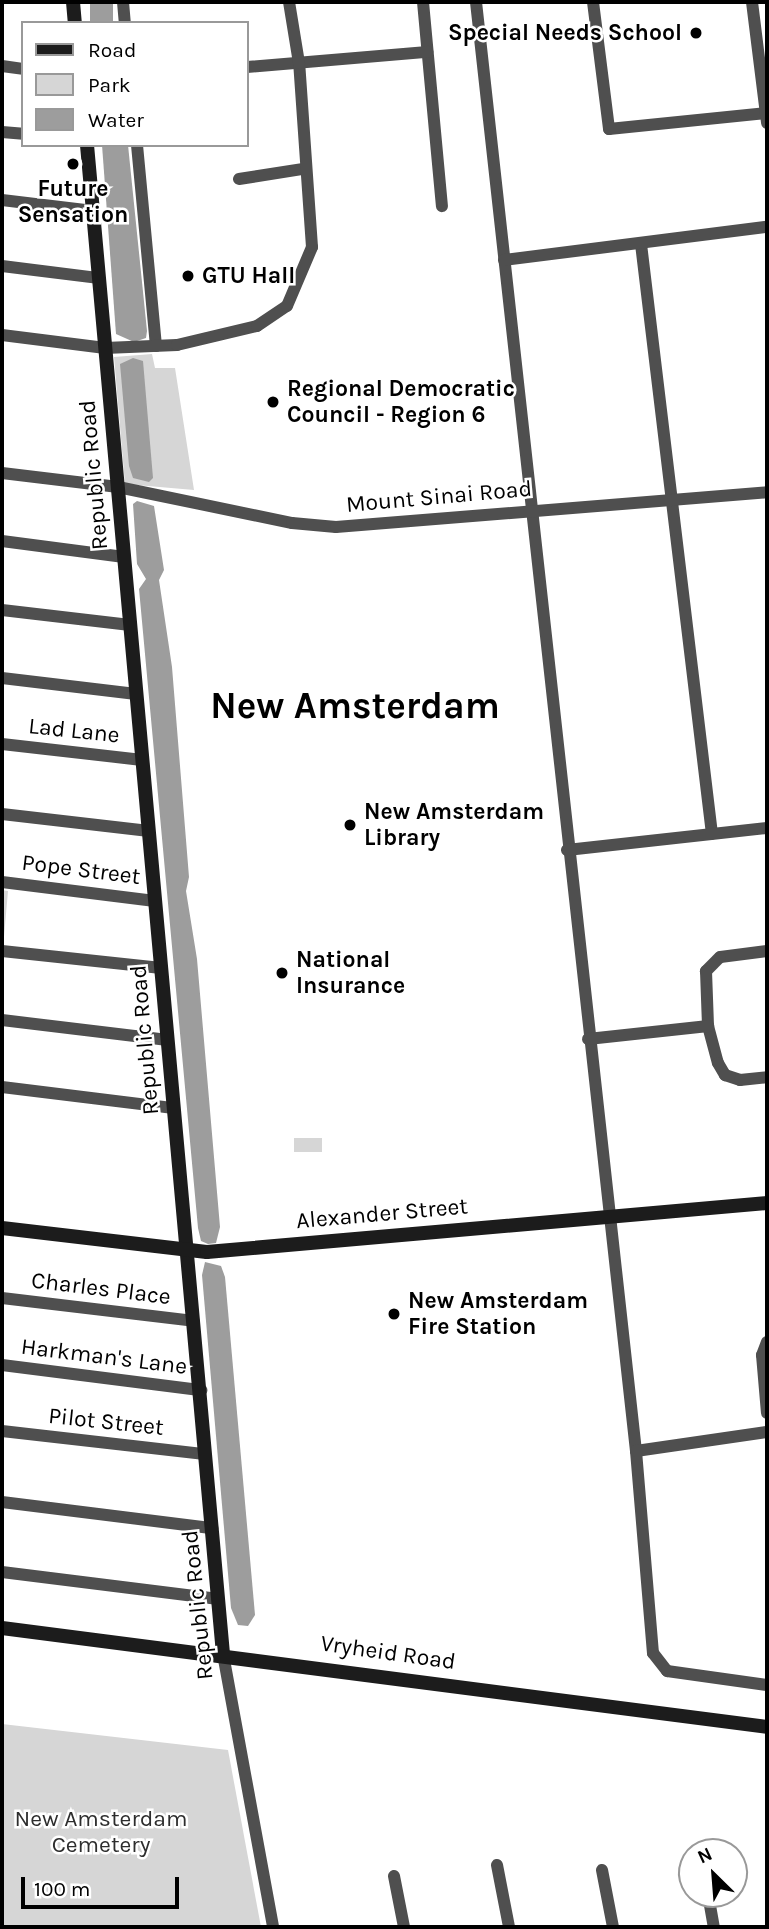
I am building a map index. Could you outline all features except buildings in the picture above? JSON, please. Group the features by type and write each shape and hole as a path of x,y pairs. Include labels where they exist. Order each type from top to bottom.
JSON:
{"street":[{"path":"74,2 75,21"},
{"path":"124,2 125,21"},
{"path":"2,335 105,348 156,346 211,339 257,326 287,306 312,247 303,169 299,63 289,2"},
{"path":"423,2 442,206"},
{"path":"476,2 567,850 636,1451 653,1653 667,1671 767,1685"},
{"path":"593,2 608,129 766,118 752,2"},
{"path":"248,67 427,52"},
{"path":"2,66 21,69"},
{"path":"2,132 21,134"},
{"name":"Republic Road","path":"87,147 223,1654 272,1927"},
{"path":"137,147 156,346"},
{"path":"239,179 303,169"},
{"path":"2,200 93,211"},
{"path":"504,260 767,227"},
{"path":"641,244 712,834"},
{"path":"2,267 99,278"},
{"name":"Mount Sinai Road","path":"2,473 118,487 292,523 336,527 767,492"},
{"path":"2,541 124,557"},
{"path":"2,610 130,625"},
{"path":"2,678 136,694"},
{"name":"Lad Lane","path":"2,744 142,760"},
{"path":"2,814 149,831"},
{"path":"567,850 767,828"},
{"name":"Pope Street","path":"2,882 155,901"},
{"path":"2,951 161,968"},
{"path":"767,951 710,962 706,971 708,1026 725,1075 740,1080 767,1077"},
{"path":"2,1020 168,1040"},
{"path":"588,1039 708,1026"},
{"path":"2,1087 174,1108"},
{"name":"Alexander Street","path":"2,1228 188,1251 767,1203"},
{"name":"Charles Place","path":"2,1298 194,1321"},
{"path":"767,1342 762,1355 767,1413"},
{"name":"Harkman's Lane","path":"2,1365 201,1390"},
{"name":"Pilot Street","path":"2,1431 205,1454"},
{"path":"636,1451 767,1432"},
{"path":"2,1502 212,1528"},
{"path":"2,1572 218,1599"},
{"name":"Vryheid Road","path":"2,1628 223,1654 767,1727"},
{"path":"496,1865 509,1927"},
{"path":"602,1870 613,1927"},
{"path":"394,1876 404,1927"},
{"path":"711,1908 714,1927"}],"green space":[{"path":"152,354 155,368 175,368 194,490 125,484 114,357"},
{"path":"2,890 8,891 3,948 2,947"},
{"path":"294,1138 322,1138 322,1152 294,1152"},
{"name":"New Amsterdam Cemetery","path":"2,1724 228,1750 261,1927 2,1927"}],"water":[{"path":"90,2 113,2 113,21 90,21"},
{"path":"102,147 128,147 147,331 146,338 134,342 116,334"},
{"path":"133,358 143,361 153,478 149,482 133,478 129,466 120,364"},
{"path":"137,501 154,506 164,570 159,580 172,667 189,877 186,891 197,959 220,1227 216,1243 208,1244 201,1241 198,1228 139,589 146,579 137,564 133,504"},
{"path":"205,1262 221,1266 225,1277 255,1615 248,1626 238,1625 231,1608 202,1275"}],"place":[{"name":"Special Needs School","path":"696,33"},
{"name":"Future Sensation","path":"73,164"},
{"name":"GTU Hall","path":"188,276"},
{"name":"Regional Democratic Council - Region 6","path":"273,402"},
{"name":"New Amsterdam Library","path":"350,825"},
{"name":"National Insurance","path":"282,973"},
{"name":"New Amsterdam Fire Station","path":"394,1314"}],"district":[{"name":"New Amsterdam","path":"355,706"}]}
